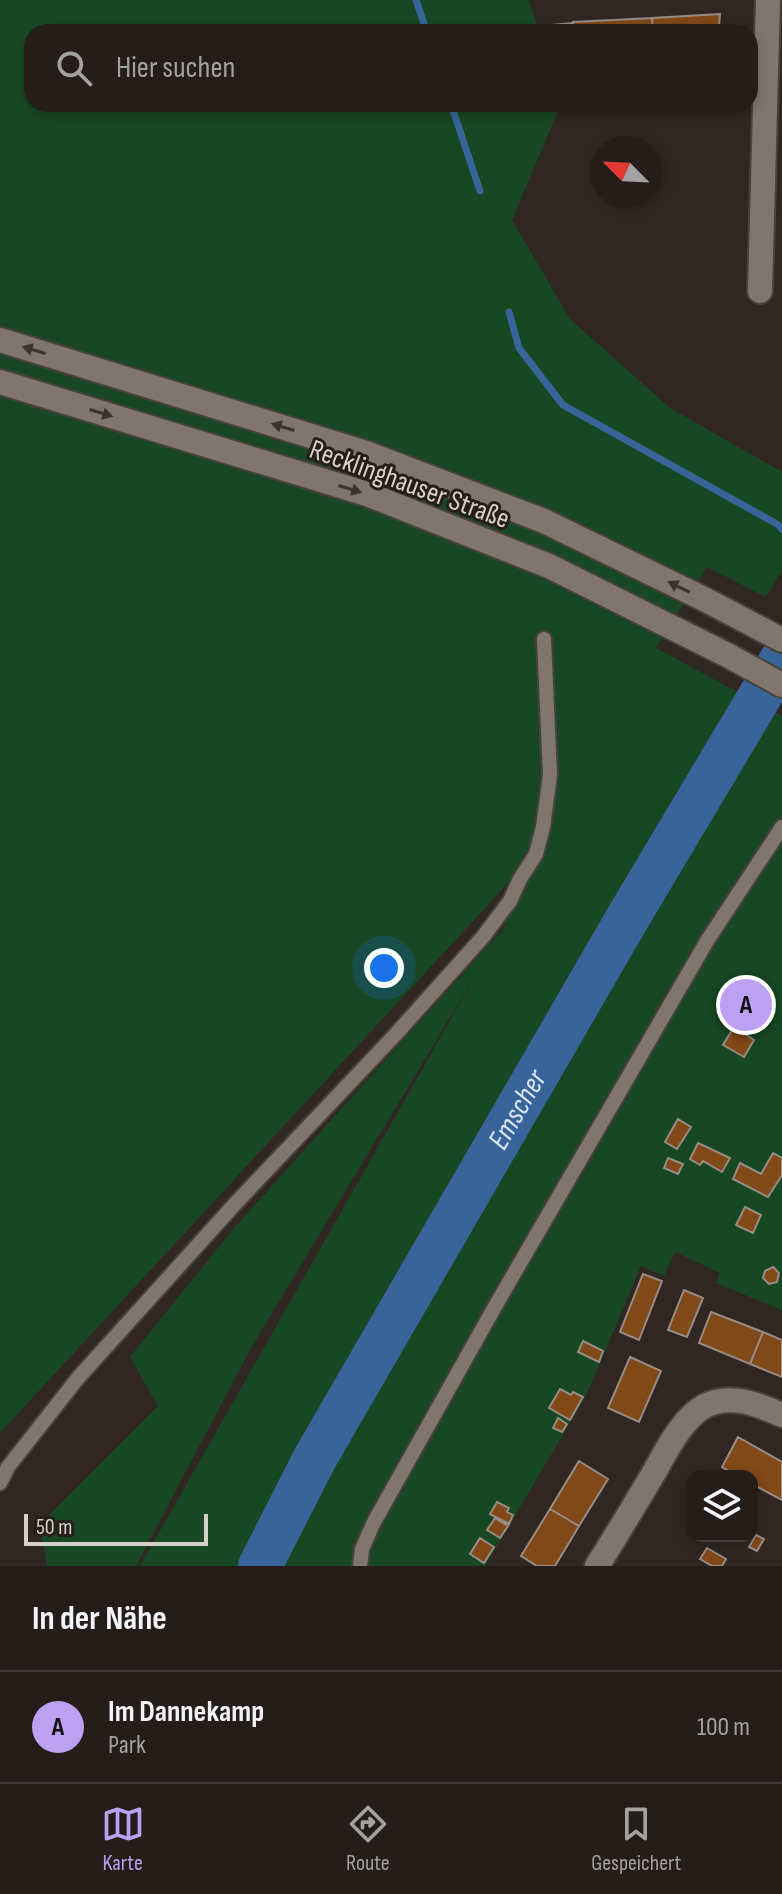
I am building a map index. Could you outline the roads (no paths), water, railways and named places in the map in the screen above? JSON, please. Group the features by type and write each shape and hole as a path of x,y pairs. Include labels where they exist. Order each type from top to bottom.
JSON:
{"main road":[{"path":"760,291 768,0"},
{"name":"Recklinghauser Straße","path":"0,340 366,453 544,521 782,640"},
{"name":"Recklinghauser Straße","path":"0,382 367,494 549,566 782,685"},
{"path":"597,1566 679,1431 696,1412 717,1402 750,1401 782,1415"}],"lane":[{"path":"0,1483 8,1467 78,1378 234,1205 395,1035 482,938 510,901 536,854 550,775 544,639"},
{"path":"360,1566 362,1549 374,1522 489,1317 707,941 782,827"}],"waterway":[{"path":"416,0 424,24"},
{"path":"454,112 480,191"},
{"path":"509,312 519,348 563,405 782,529"},
{"name":"Emscher","path":"260,1566 315,1458 627,919 782,659"},
{"path":"262,1562 270,1566"}],"place":[{"name":"Im Dannekamp","path":"746,1005"}]}
